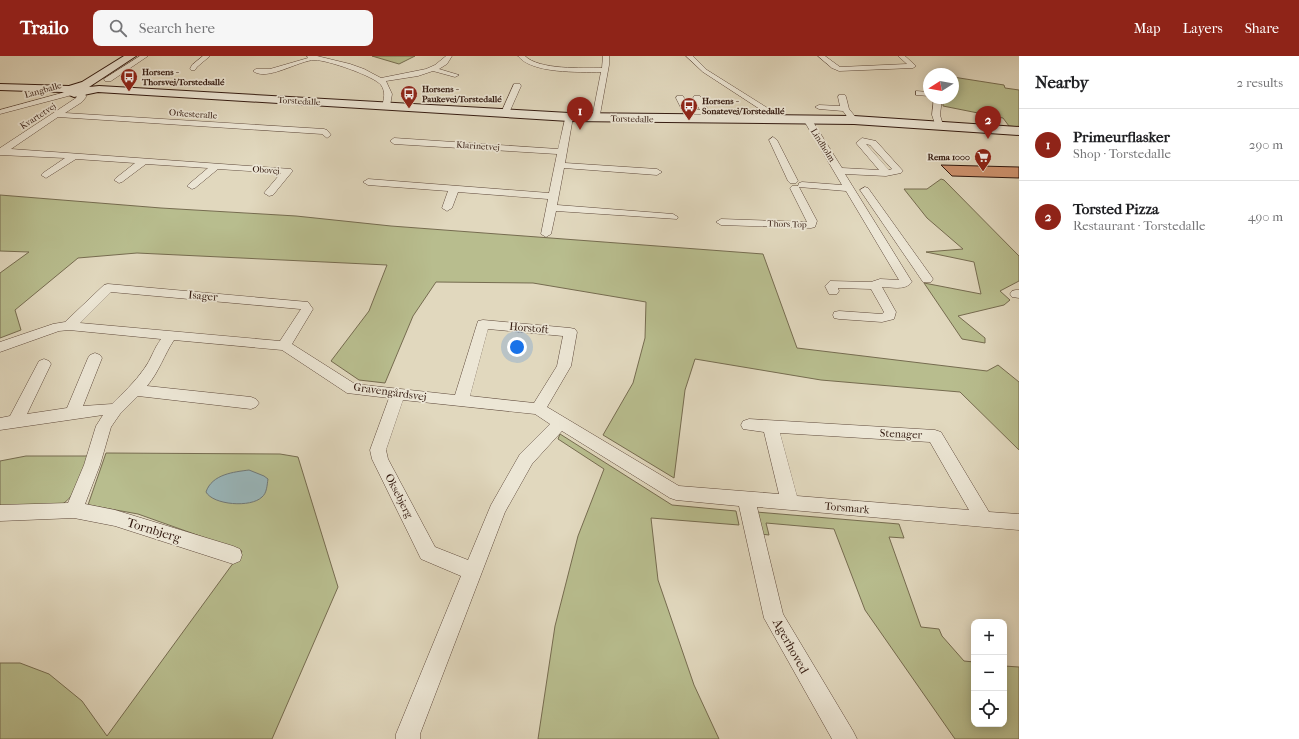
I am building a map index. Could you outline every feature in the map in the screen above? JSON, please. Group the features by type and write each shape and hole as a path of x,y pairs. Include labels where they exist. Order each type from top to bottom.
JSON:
{"street":[{"path":"87,89 131,56"},
{"path":"108,79 145,56"},
{"path":"193,69 194,66 207,56"},
{"path":"381,80 409,76 432,69 443,64 450,56"},
{"path":"521,56 522,59 528,63 540,66 605,70"},
{"path":"596,118 605,70 606,56"},
{"path":"689,56 705,71 781,119"},
{"path":"821,56 834,67 839,69 913,66 901,56"},
{"path":"256,71 270,71 312,57 355,68 370,73 381,80 388,90 389,95 386,106"},
{"path":"432,69 455,75"},
{"path":"505,113 517,86"},
{"path":"0,87 70,91"},
{"name":"Torstedalle","path":"70,91 87,89 596,118 709,116 854,120 939,125 1016,132"},
{"name":"Kvartetvej","path":"1,152 81,99 87,89"},
{"name":"Langballe","path":"0,112 70,91"},
{"path":"919,93 923,93"},
{"path":"842,97 845,109 854,120"},
{"name":"Torstedalle","path":"680,98 687,112 709,116"},
{"path":"697,98 709,116"},
{"path":"937,104 935,115 939,125"},
{"path":"819,107 845,109"},
{"name":"Orkesteralle","path":"57,115 324,132 327,135"},
{"path":"546,234 569,117"},
{"name":"Lindholm","path":"807,119 906,283 880,283 876,284 876,286 834,284 831,287 833,291"},
{"name":"Thors Top","path":"721,222 811,225 812,221 797,184 773,140"},
{"name":"Klarinetvej","path":"394,141 562,152"},
{"path":"860,142 873,143 888,159 898,171 886,172 860,142"},
{"name":"Obovej","path":"1,152 288,172 269,193"},
{"path":"46,175 74,156"},
{"path":"874,159 888,159"},
{"path":"119,180 144,161"},
{"path":"560,165 656,172"},
{"path":"192,186 215,167"},
{"name":"Lindholm","path":"839,171 886,172"},
{"path":"368,182 554,196"},
{"path":"797,184 849,188"},
{"path":"447,208 454,188"},
{"path":"865,190 896,237 927,279"},
{"path":"857,201 872,201"},
{"path":"551,208 673,217"},
{"path":"878,236 896,237"},
{"path":"892,260 914,261"},
{"path":"839,315 882,318 889,316 890,312 876,286"},
{"name":"Isager","path":"69,326 108,288 304,305 307,309 284,346"},
{"name":"Horstoft","path":"461,401 483,324 570,332 564,366 538,409"},
{"name":"Gravengårdsvej","path":"0,347 58,327 69,326 284,346 292,349 352,389 538,409 676,493"},
{"path":"74,510 92,465 102,430 115,410 136,390 152,369 160,350 171,335"},
{"path":"74,413 95,358"},
{"path":"16,421 44,364"},
{"path":"136,390 251,403"},
{"name":"Oksebjerg","path":"398,394 378,450 380,459 428,553 472,571"},
{"path":"0,424 74,413 107,409 115,410"},
{"path":"408,739 408,734 497,510 526,459 561,423"},
{"name":"Stenager","path":"749,425 935,436 984,519"},
{"path":"771,427 790,502"},
{"name":"Torsmark","path":"676,493 1019,522"},
{"name":"Agerhoved","path":"746,499 774,618 845,739"},
{"name":"Tornbjerg","path":"0,513 74,510 115,518 233,555"}],"green space":[{"path":"372,56 415,56 399,64"},
{"path":"959,78 1004,85 1005,88 1019,90 1019,127 1009,126 1003,118 943,106 943,104 959,104"},
{"path":"941,179 944,180 1019,256 1019,281 1000,291 1010,300 1004,305 958,316 985,338 985,343 962,339 924,283 981,294 974,262 926,252 963,249 927,218 904,189 927,189"},
{"path":"0,195 161,208 296,216 391,226 763,254 797,348 987,371 998,365 1019,382 1019,450 960,392 821,380 695,359 685,390 674,478 603,435 633,383 645,338 646,302 533,283 436,282 413,316 385,383 359,380 331,361 369,311 387,265 137,253 78,258 15,310 21,330 0,338 0,273 29,252 0,251"},
{"path":"560,434 672,505 736,511 739,525 651,518 658,580 694,685 719,739 538,739 555,626 578,536 604,469 558,439"},
{"path":"106,453 280,454 298,457 338,587 272,739 0,739 0,663 20,663 49,674 82,701 107,736 242,551 138,514 88,505"},
{"path":"26,456 88,456 75,490 67,501 61,505 0,509 0,461"},
{"path":"756,512 899,524 904,538 889,537 921,627 939,629 942,636 964,661 971,662 971,727 1007,727 1007,666 1019,667 1019,739 955,739 865,610 834,529 766,523 769,535 761,534"}],"water":[{"path":"249,470 268,479 265,493 257,500 250,503 232,504 216,500 206,492 213,481 218,478 230,473"}],"building":[{"name":"Rema 1000","path":"941,165 1019,167 1019,178 952,176"}],"place":[{"name":"Horsens - Thorsvej/Torstedsallé","path":"129,92"},
{"name":"Horsens - Paukevej/Torstedallé","path":"409,109"},
{"name":"Horsens - Sonatevej/Torstedallé","path":"689,121"},
{"name":"Primeurflasker","path":"580,130"},
{"name":"Torsted Pizza","path":"988,139"},
{"name":"Rema 1000","path":"983,172"}]}
